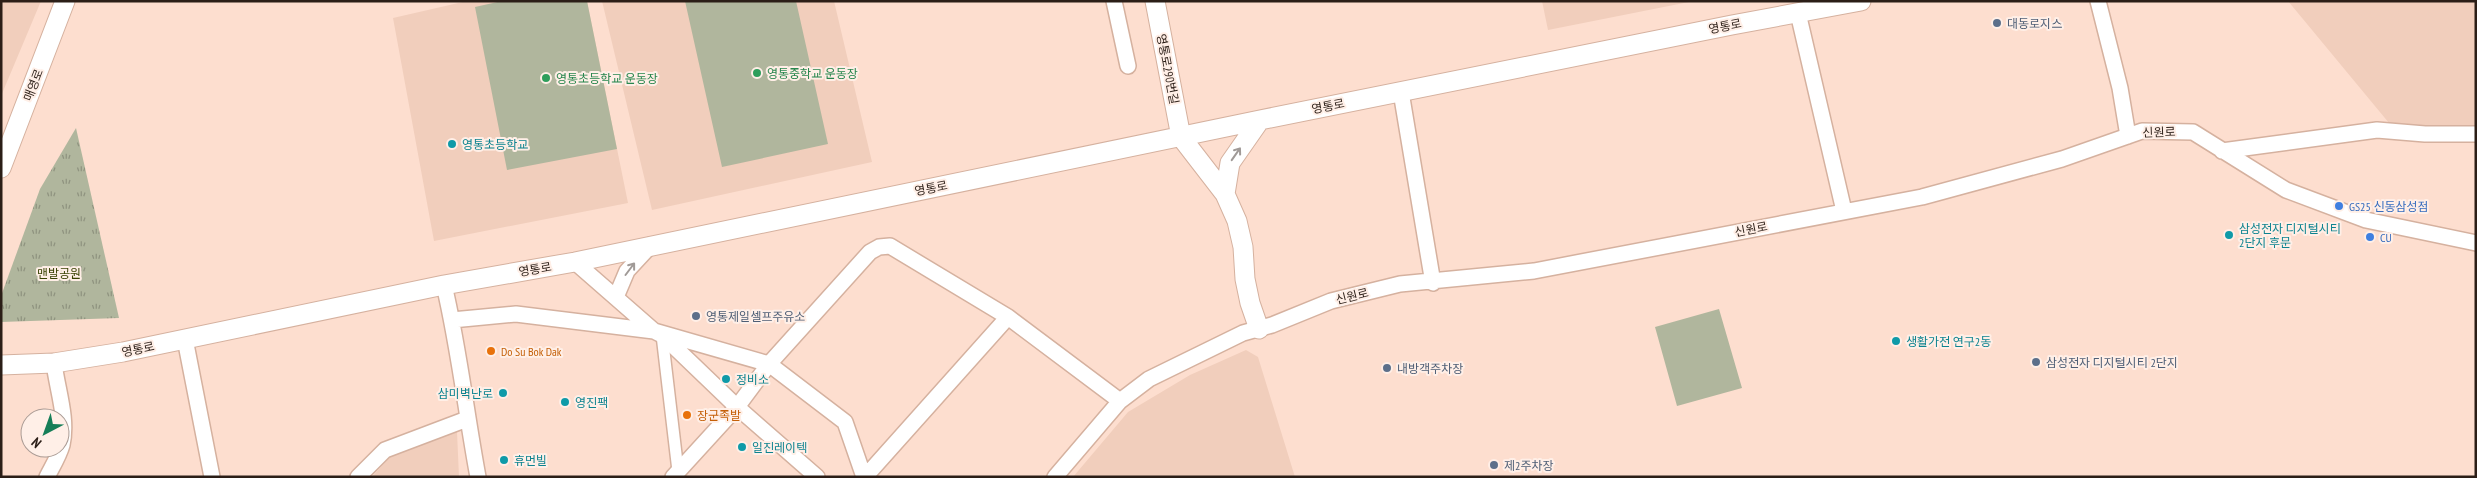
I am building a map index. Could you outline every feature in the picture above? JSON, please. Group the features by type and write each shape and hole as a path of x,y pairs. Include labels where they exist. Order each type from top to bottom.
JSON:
{"street":[{"name":"매영로","path":"1,168 65,1"},
{"path":"1114,1 1128,66"},
{"name":"영통로290번길","path":"1154,1 1181,137"},
{"name":"영통로","path":"1,365 54,363 113,354 444,285 575,262 1260,120 1860,1"},
{"path":"2098,1 2120,88 2128,136"},
{"path":"1798,13 1844,212"},
{"path":"1401,92 1433,283"},
{"path":"1225,194 1230,162 1260,120"},
{"path":"2222,150 2377,130 2425,134 2476,134"},
{"name":"신원로","path":"1055,477 1120,401 1156,376 1243,333 1259,329 1331,301 1400,284 1433,283 1534,271 1940,192 2062,159 2142,131 2193,132 2286,190 2366,220 2476,243"},
{"path":"1181,137 1225,194 1240,233 1245,279 1250,303 1259,329"},
{"path":"616,297 627,271 651,245"},
{"path":"676,474 737,407 769,364 870,252 879,247 890,246 1008,317 1120,401"},
{"path":"575,262 658,333 737,407 817,477"},
{"path":"444,285 452,320 478,477"},
{"path":"452,320 516,314 658,333 769,364 845,422 864,477 1008,317"},
{"path":"658,333 676,474"},
{"path":"185,339 212,477"},
{"path":"47,477 58,456 63,436 62,411 54,363"},
{"path":"358,477 385,450 467,419"}],"shaded area":[{"path":"1,1 41,1 1,96"},
{"path":"467,1 587,1 628,203 434,241 393,18"},
{"path":"602,1 834,1 872,162 652,210"},
{"path":"1542,1 1694,1 1548,30"},
{"path":"2288,1 2476,1 2476,126 2461,129 2416,129 2389,123"},
{"path":"1246,350 1258,357 1295,477 1073,477 1128,412 1190,375"},
{"path":"457,432 459,477 372,477 396,450"}],"green space":[{"name":"영통초등학교 운동장","path":"502,1 587,1 617,149 507,170 475,7"},
{"name":"영통중학교 운동장","path":"685,1 796,1 828,144 722,167"},
{"name":"맨발공원","path":"76,128 119,318 1,322 1,296 40,189"},
{"path":"1719,309 1742,388 1677,406 1655,327"}],"place":[{"name":"대동로지스","path":"1997,23"},
{"name":"영통중학교 운동장","path":"757,73"},
{"name":"영통초등학교 운동장","path":"546,78"},
{"name":"영통초등학교","path":"452,144"},
{"name":"GS25 신동삼성점","path":"2339,206"},
{"name":"삼성전자 디지털시티 2단지 후문","path":"2229,235"},
{"name":"CU","path":"2370,237"},
{"name":"영통제일셀프주유소","path":"696,316"},
{"name":"생활가전 연구2동","path":"1896,341"},
{"name":"Do Su Bok Dak","path":"491,351"},
{"name":"삼성전자 디지털시티 2단지","path":"2036,362"},
{"name":"내방객주차장","path":"1387,368"},
{"name":"정비소","path":"726,379"},
{"name":"삼미벽난로","path":"503,393"},
{"name":"영진팩","path":"565,402"},
{"name":"장군족발","path":"687,415"},
{"name":"일진레이텍","path":"742,447"},
{"name":"휴먼빌","path":"504,460"},
{"name":"제2주차장","path":"1494,465"}]}
